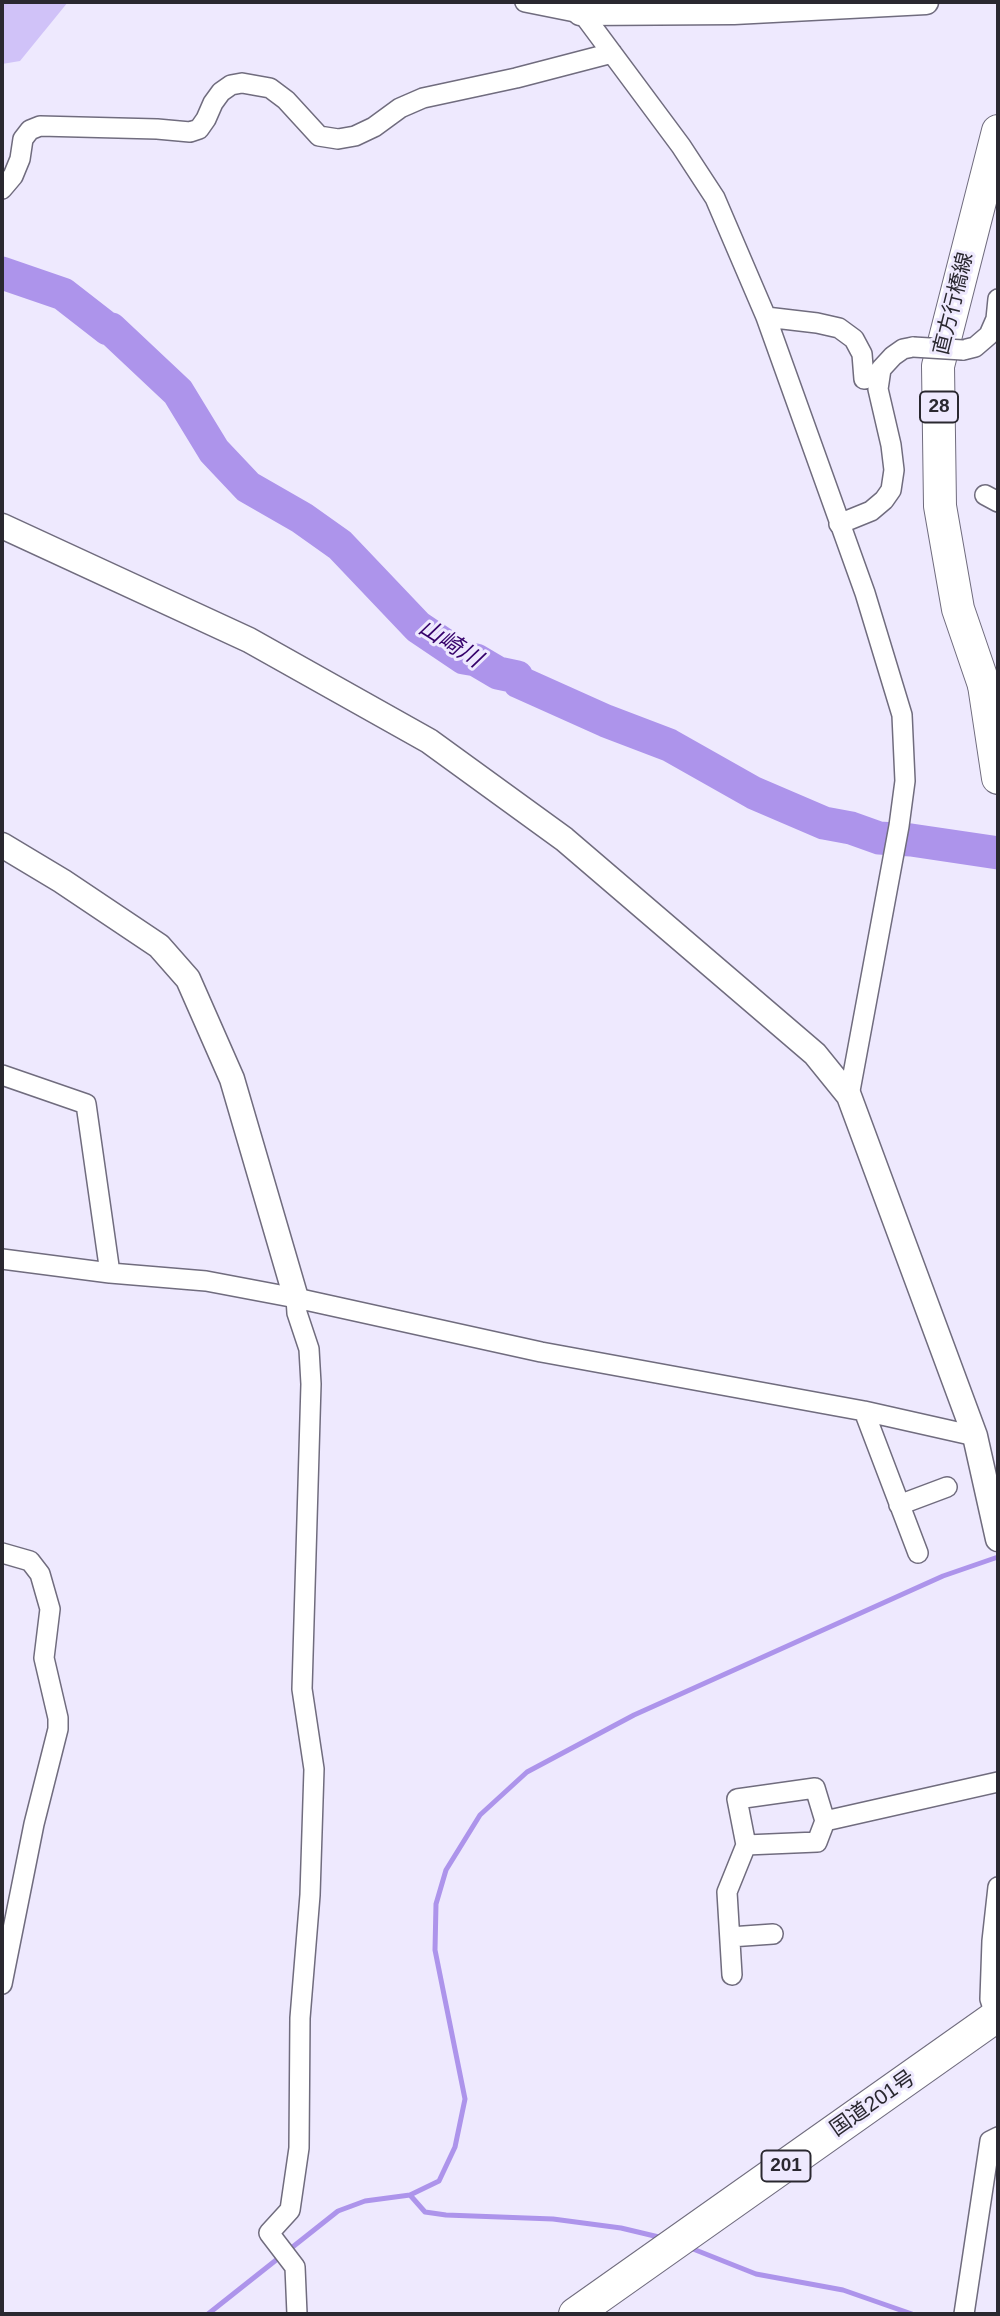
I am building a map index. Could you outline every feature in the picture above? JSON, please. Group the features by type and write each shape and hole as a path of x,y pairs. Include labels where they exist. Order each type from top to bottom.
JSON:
{"main road":[{"name":"直方行橋線","path":"991,679 958,609 940,506 938,366 998,131"},
{"path":"991,679 998,718"},
{"path":"991,679 998,778"},
{"name":"国道201号","path":"575,2314 997,2016"}],"street":[{"path":"525,2 577,7 731,7 926,2"},
{"path":"577,7 681,146 715,198 766,317 865,593 902,715 905,781 899,827 849,1096"},
{"path":"2,189 13,176 20,159 23,139 30,130 40,126 190,132 199,129 206,120 221,92 231,85 255,83 270,88 286,100 319,135 338,139 355,136 374,127 400,108 423,98 612,53"},
{"path":"839,524 871,511 891,490 894,470 878,389 881,369 903,349 913,347 963,350 975,346 989,335 996,319 998,299"},
{"path":"766,317 839,328 854,339 862,354 864,379"},
{"path":"2,526 249,640 429,741 564,839 815,1055 849,1096 975,1436 997,1534"},
{"path":"2,845 62,881 159,946 188,979 232,1079 309,1349 311,1384 302,1689 314,1769 310,1895 300,2018 299,2148 290,2210 269,2233 295,2267 297,2314"},
{"path":"2,1075 86,1104 110,1272"},
{"path":"2,1259 206,1281 541,1352 864,1411 975,1436"},
{"path":"864,1411 918,1553"},
{"path":"899,1505 947,1488"},
{"path":"2,1553 30,1561 40,1574 50,1609 44,1658 58,1728 34,1824 2,1984"},
{"path":"825,1821 998,1782"},
{"path":"732,1975 727,1892 746,1845 737,1799 815,1788 825,1821 817,1842 746,1845"},
{"path":"997,2016 990,1999 992,1941 998,1887"},
{"path":"730,1937 773,1934"},
{"path":"964,2314 990,2141 998,2137"}],"shaded area":[{"path":"2,2 68,2 20,61 2,64"}],"waterway":[{"name":"山崎川","path":"2,273 63,294 111,329 178,392 214,451 248,487 302,518 340,545 418,627 464,658 476,660 498,673 517,677 519,682 606,721 669,745 754,793 824,823 851,828 879,838 998,853"},
{"path":"208,2314 338,2211 365,2201 410,2195 439,2181 455,2147 465,2099 435,1950 436,1904 446,1870 480,1815 527,1772 634,1715 943,1576 998,1557"},
{"path":"410,2195 425,2212 553,2219 621,2228 663,2238"},
{"path":"688,2247 756,2274 843,2290 912,2314"}]}
